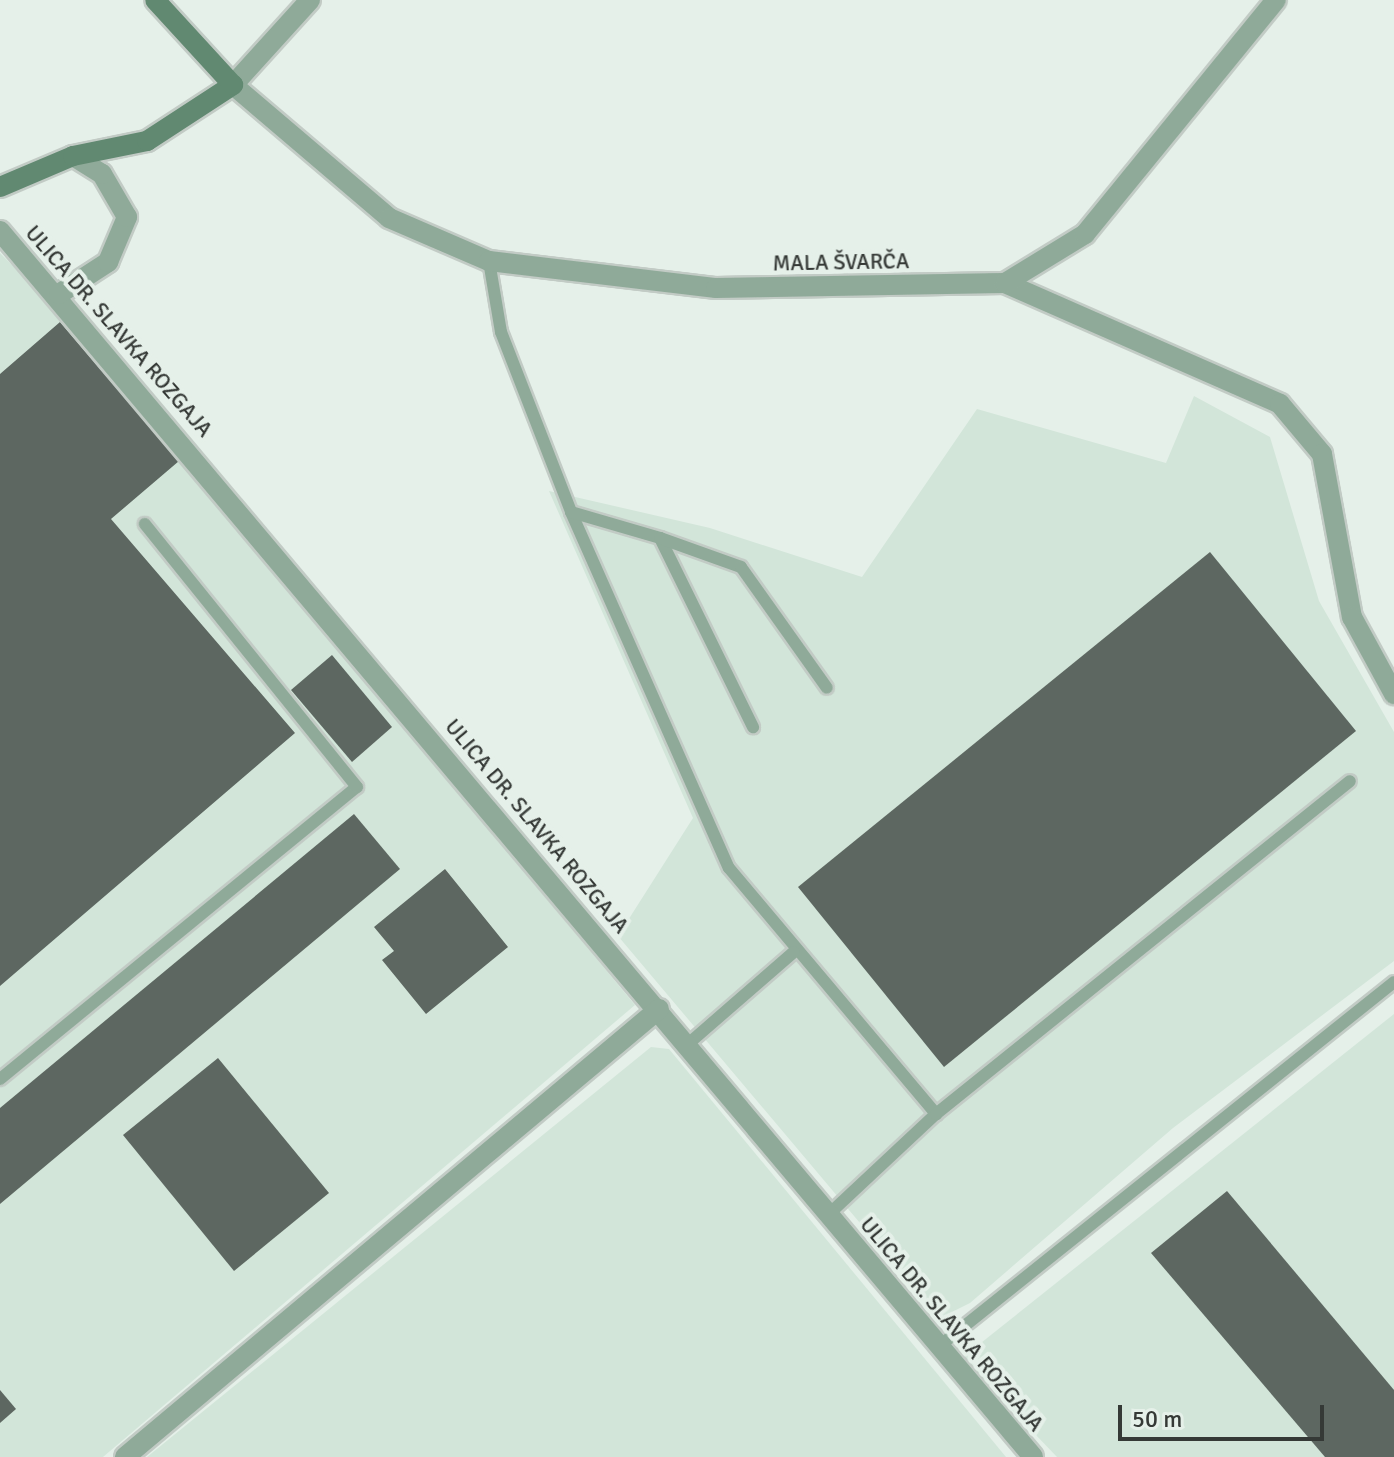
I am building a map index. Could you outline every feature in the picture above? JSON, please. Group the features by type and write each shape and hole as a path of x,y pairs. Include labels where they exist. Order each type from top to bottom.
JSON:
{"street":[{"name":"MALA ŠVARČA","path":"155,0 233,85 389,218 489,261 716,288 1005,283 1280,404 1322,454 1352,617 1394,694"},
{"path":"0,187 73,156 147,141 233,85 310,0"},
{"path":"1005,283 1085,234 1276,0"},
{"path":"59,294 108,262 127,217 102,174 73,156"},
{"name":"ULICA DR. SLAVKA ROZGAJA","path":"0,231 59,294 659,1009 937,1348 1033,1457"},
{"path":"125,1457 659,1009"}],"lane":[{"path":"489,261 501,332 571,512 729,868 794,952 936,1114"},
{"path":"571,512 660,538 741,567 827,688"},
{"path":"0,1079 357,787 145,524"},
{"path":"660,538 753,727"},
{"path":"829,1214 936,1114 1350,781"},
{"path":"688,1044 794,952"},
{"path":"937,1348 1394,982"}],"shaded area":[{"path":"0,253 52,305 635,1005 103,1457 0,1457"},
{"path":"1194,396 1270,437 1319,601 1394,732 1394,961 1173,1128 970,1303 940,1318 618,936 693,818 549,491 710,528 862,577 977,409 1166,463"},
{"path":"1394,1014 1394,1457 1057,1457 962,1358"},
{"path":"651,1047 669,1049 1006,1457 147,1457"}],"building":[{"path":"60,322 179,461 111,519 295,733 0,986 0,374"},
{"path":"1210,552 1356,731 944,1067 798,887"},
{"path":"332,655 392,727 352,762 291,690"},
{"path":"354,814 400,869 0,1204 0,1108"},
{"path":"445,869 508,947 426,1014 382,960 394,951 374,927"},
{"path":"218,1058 329,1193 234,1271 123,1135"},
{"path":"1227,1191 1394,1390 1394,1457 1325,1457 1151,1253"},
{"path":"0,1390 16,1409 0,1423"}]}
